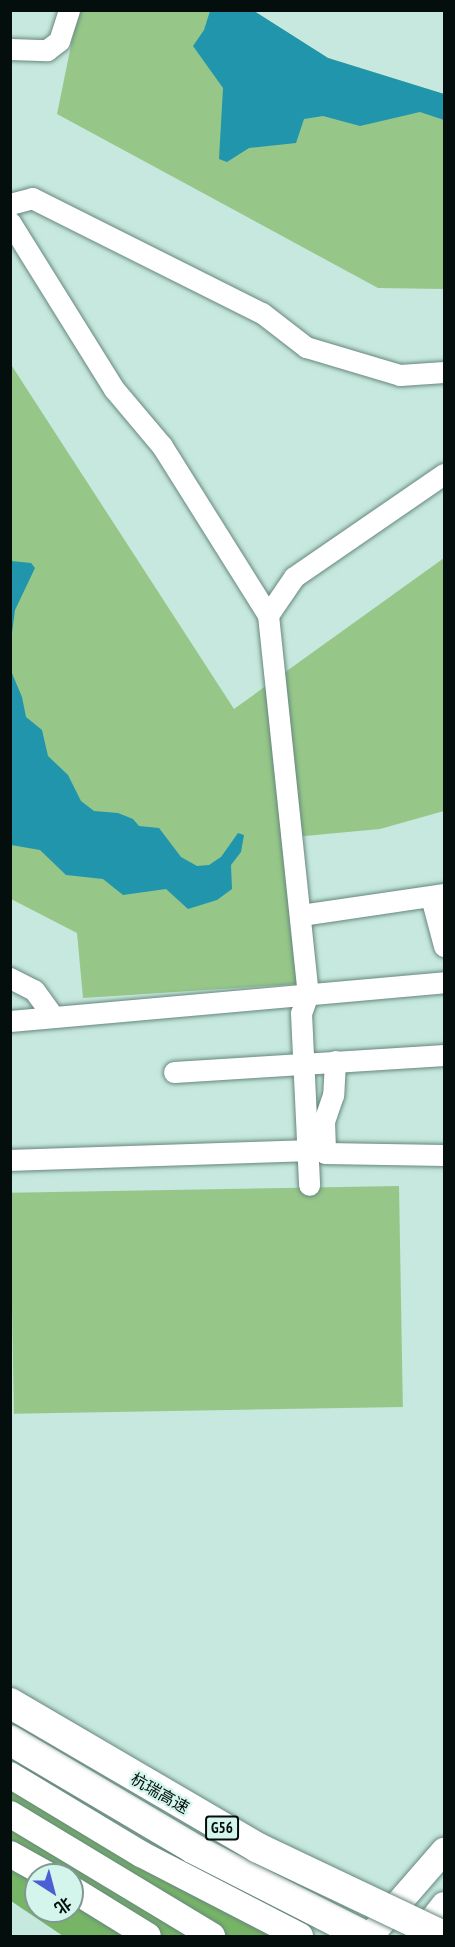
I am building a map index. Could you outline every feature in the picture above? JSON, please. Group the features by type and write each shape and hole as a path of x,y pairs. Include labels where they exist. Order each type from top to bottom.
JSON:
{"highway":[{"name":"杭瑞高速","path":"10,1703 258,1848 443,1936"},
{"name":"杭瑞高速","path":"10,1740 209,1857 365,1936"}],"main road":[{"path":"10,1728 192,1838 332,1911 370,1936 444,1851"},
{"path":"10,1775 141,1854 300,1936"},
{"path":"14,1816 212,1936"},
{"path":"10,1854 26,1863"},
{"path":"84,1896 148,1936"},
{"path":"420,1936 444,1905"}],"street":[{"path":"10,49 46,50 59,41 69,10"},
{"path":"10,204 32,198 262,313 306,347 400,375 444,372"},
{"path":"10,222 114,389 162,446 268,615 308,994 301,1013 309,1185"},
{"path":"268,615 294,577 444,474"},
{"path":"301,915 438,895 444,946"},
{"path":"10,978 34,990 53,1016"},
{"path":"10,1021 444,982"},
{"path":"174,1072 304,1062 444,1055"},
{"path":"335,1061 333,1095 324,1121 325,1153 444,1155"},
{"path":"10,1160 309,1150"}],"green space":[{"path":"78,11 254,11 328,58 444,94 444,289 378,288 57,114"},
{"path":"10,363 234,709 444,558 444,811 380,829 283,838 297,984 83,998 77,933 11,899"},
{"path":"399,1186 403,1407 14,1414 10,1193"},
{"path":"10,1788 274,1936 63,1936 44,1923 84,1923 84,1863 24,1863 24,1910 11,1901"}],"water":[{"path":"210,11 254,11 328,58 444,94 444,120 420,112 360,126 323,116 304,119 296,143 249,148 227,162 219,159 223,88 193,46 204,30"},
{"path":"11,561 31,563 35,568 15,610 11,641"},
{"path":"11,671 22,697 26,717 42,730 48,756 68,775 81,801 94,811 118,813 133,819 139,826 159,828 181,857 197,866 209,865 221,857 238,833 244,835 241,852 231,865 232,889 217,900 188,909 166,889 123,895 103,879 66,875 40,850 11,845"}]}
